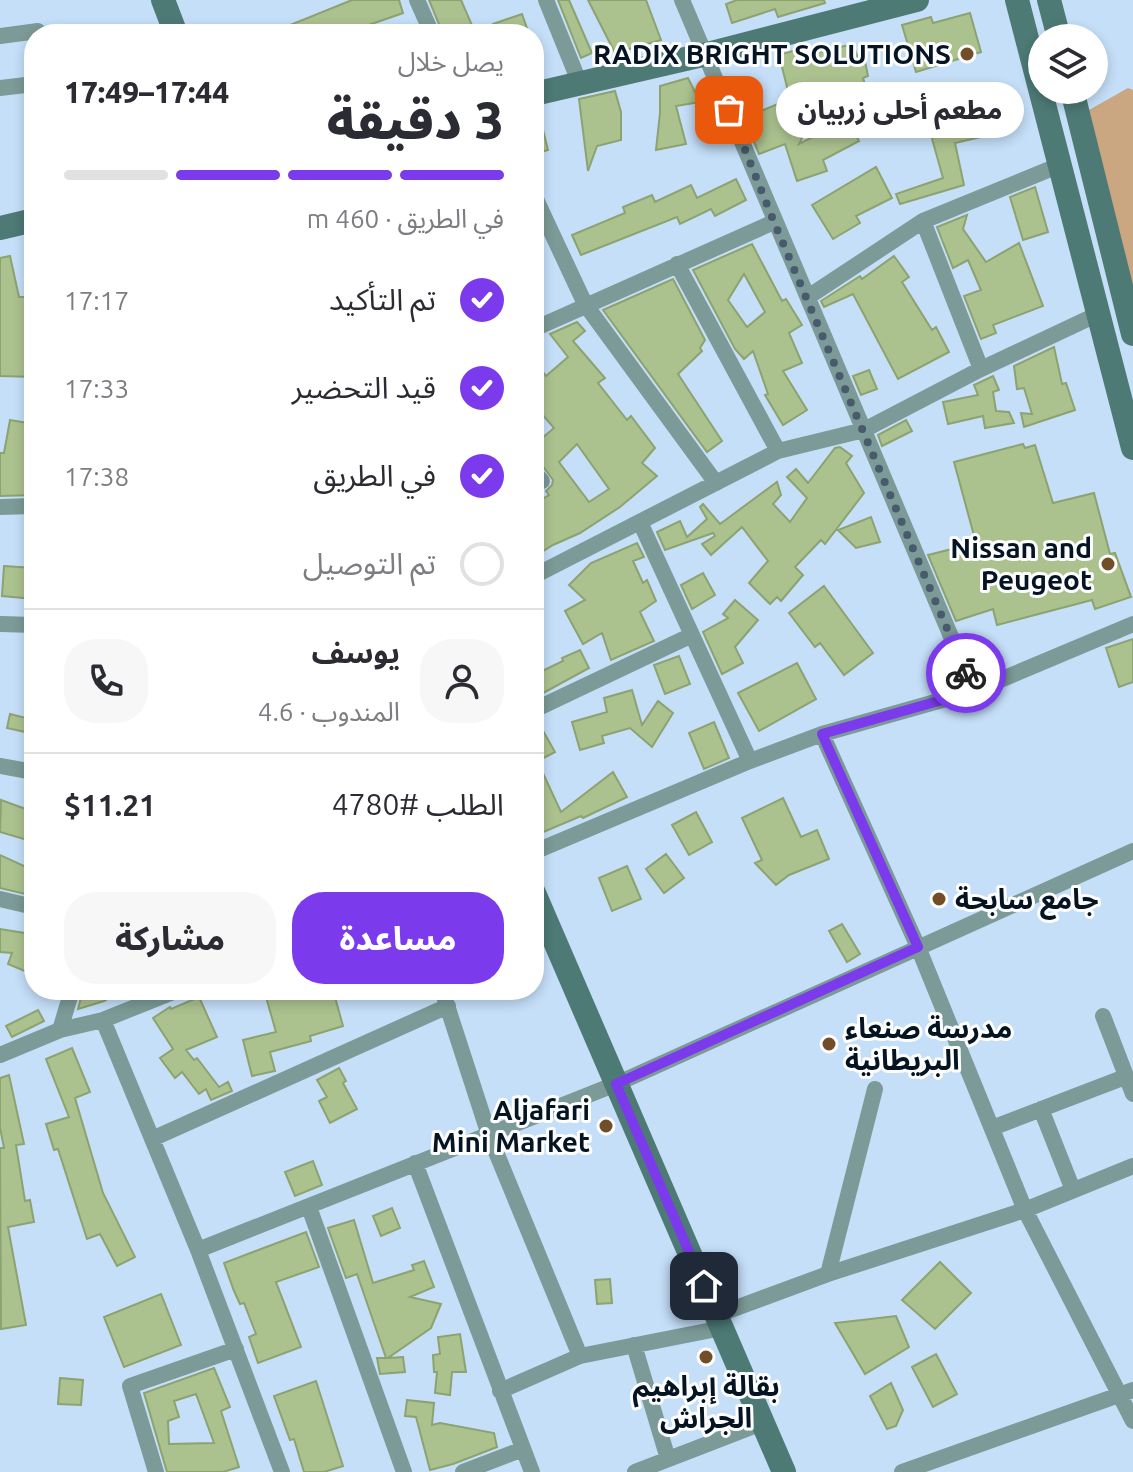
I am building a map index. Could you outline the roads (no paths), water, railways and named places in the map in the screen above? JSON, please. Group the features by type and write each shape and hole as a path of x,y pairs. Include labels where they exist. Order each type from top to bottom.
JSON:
{"street":[{"path":"163,0 172,24"},
{"path":"417,0 428,24"},
{"path":"546,0 580,84"},
{"path":"682,0 974,691"},
{"path":"544,92 917,0"},
{"path":"1017,0 1133,448"},
{"path":"1049,0 1055,24"},
{"path":"0,36 24,33"},
{"path":"0,88 24,85"},
{"path":"1076,104 1133,334"},
{"path":"808,297 923,221 1060,165"},
{"path":"544,216 585,304 716,483"},
{"path":"923,221 981,369"},
{"path":"0,228 24,222"},
{"path":"544,324 774,222"},
{"path":"677,264 778,451"},
{"path":"544,571 778,451 864,430 981,369 1098,314"},
{"path":"0,507 24,506"},
{"path":"640,522 750,761"},
{"path":"1,624 24,625"},
{"path":"544,848 750,761 822,734 974,691 1133,624"},
{"path":"544,705 692,635"},
{"path":"822,734 918,947 1025,1210 1127,1392 1133,1421"},
{"path":"0,766 24,770"},
{"path":"198,1250 616,1084 1133,851"},
{"path":"0,899 24,905"},
{"path":"544,916 784,1472"},
{"path":"60,1030 69,1000"},
{"path":"0,1055 60,1030 103,1020 153,1000"},
{"path":"152,1139 441,1000"},
{"path":"446,1000 489,1135 580,1356"},
{"path":"1103,1016 1133,1094"},
{"path":"103,1020 198,1250 282,1472"},
{"path":"992,1128 1125,1077"},
{"path":"828,1274 875,1089"},
{"path":"1041,1109 1073,1190"},
{"path":"415,1163 532,1472"},
{"path":"500,1391 580,1356 720,1322 828,1274 1025,1210 1133,1166"},
{"path":"309,1207 404,1472"},
{"path":"634,1345 668,1459"},
{"path":"156,1472 130,1386 236,1349"},
{"path":"902,1472 1127,1392"},
{"path":"635,1472 762,1423"},
{"path":"463,1472 523,1449"}],"place":[{"name":"RADIX BRIGHT SOLUTIONS","path":"967,54"},
{"name":"مطعم أحلى زربيان","path":"729,110"},
{"name":"Nissan and Peugeot","path":"1108,564"},
{"name":"جامع سابحة","path":"939,899"},
{"name":"مدرسة صنعاء البريطانية","path":"829,1044"},
{"name":"Aljafari Mini Market","path":"606,1126"},
{"name":"بقالة إبراهيم الجراش","path":"706,1357"}]}
